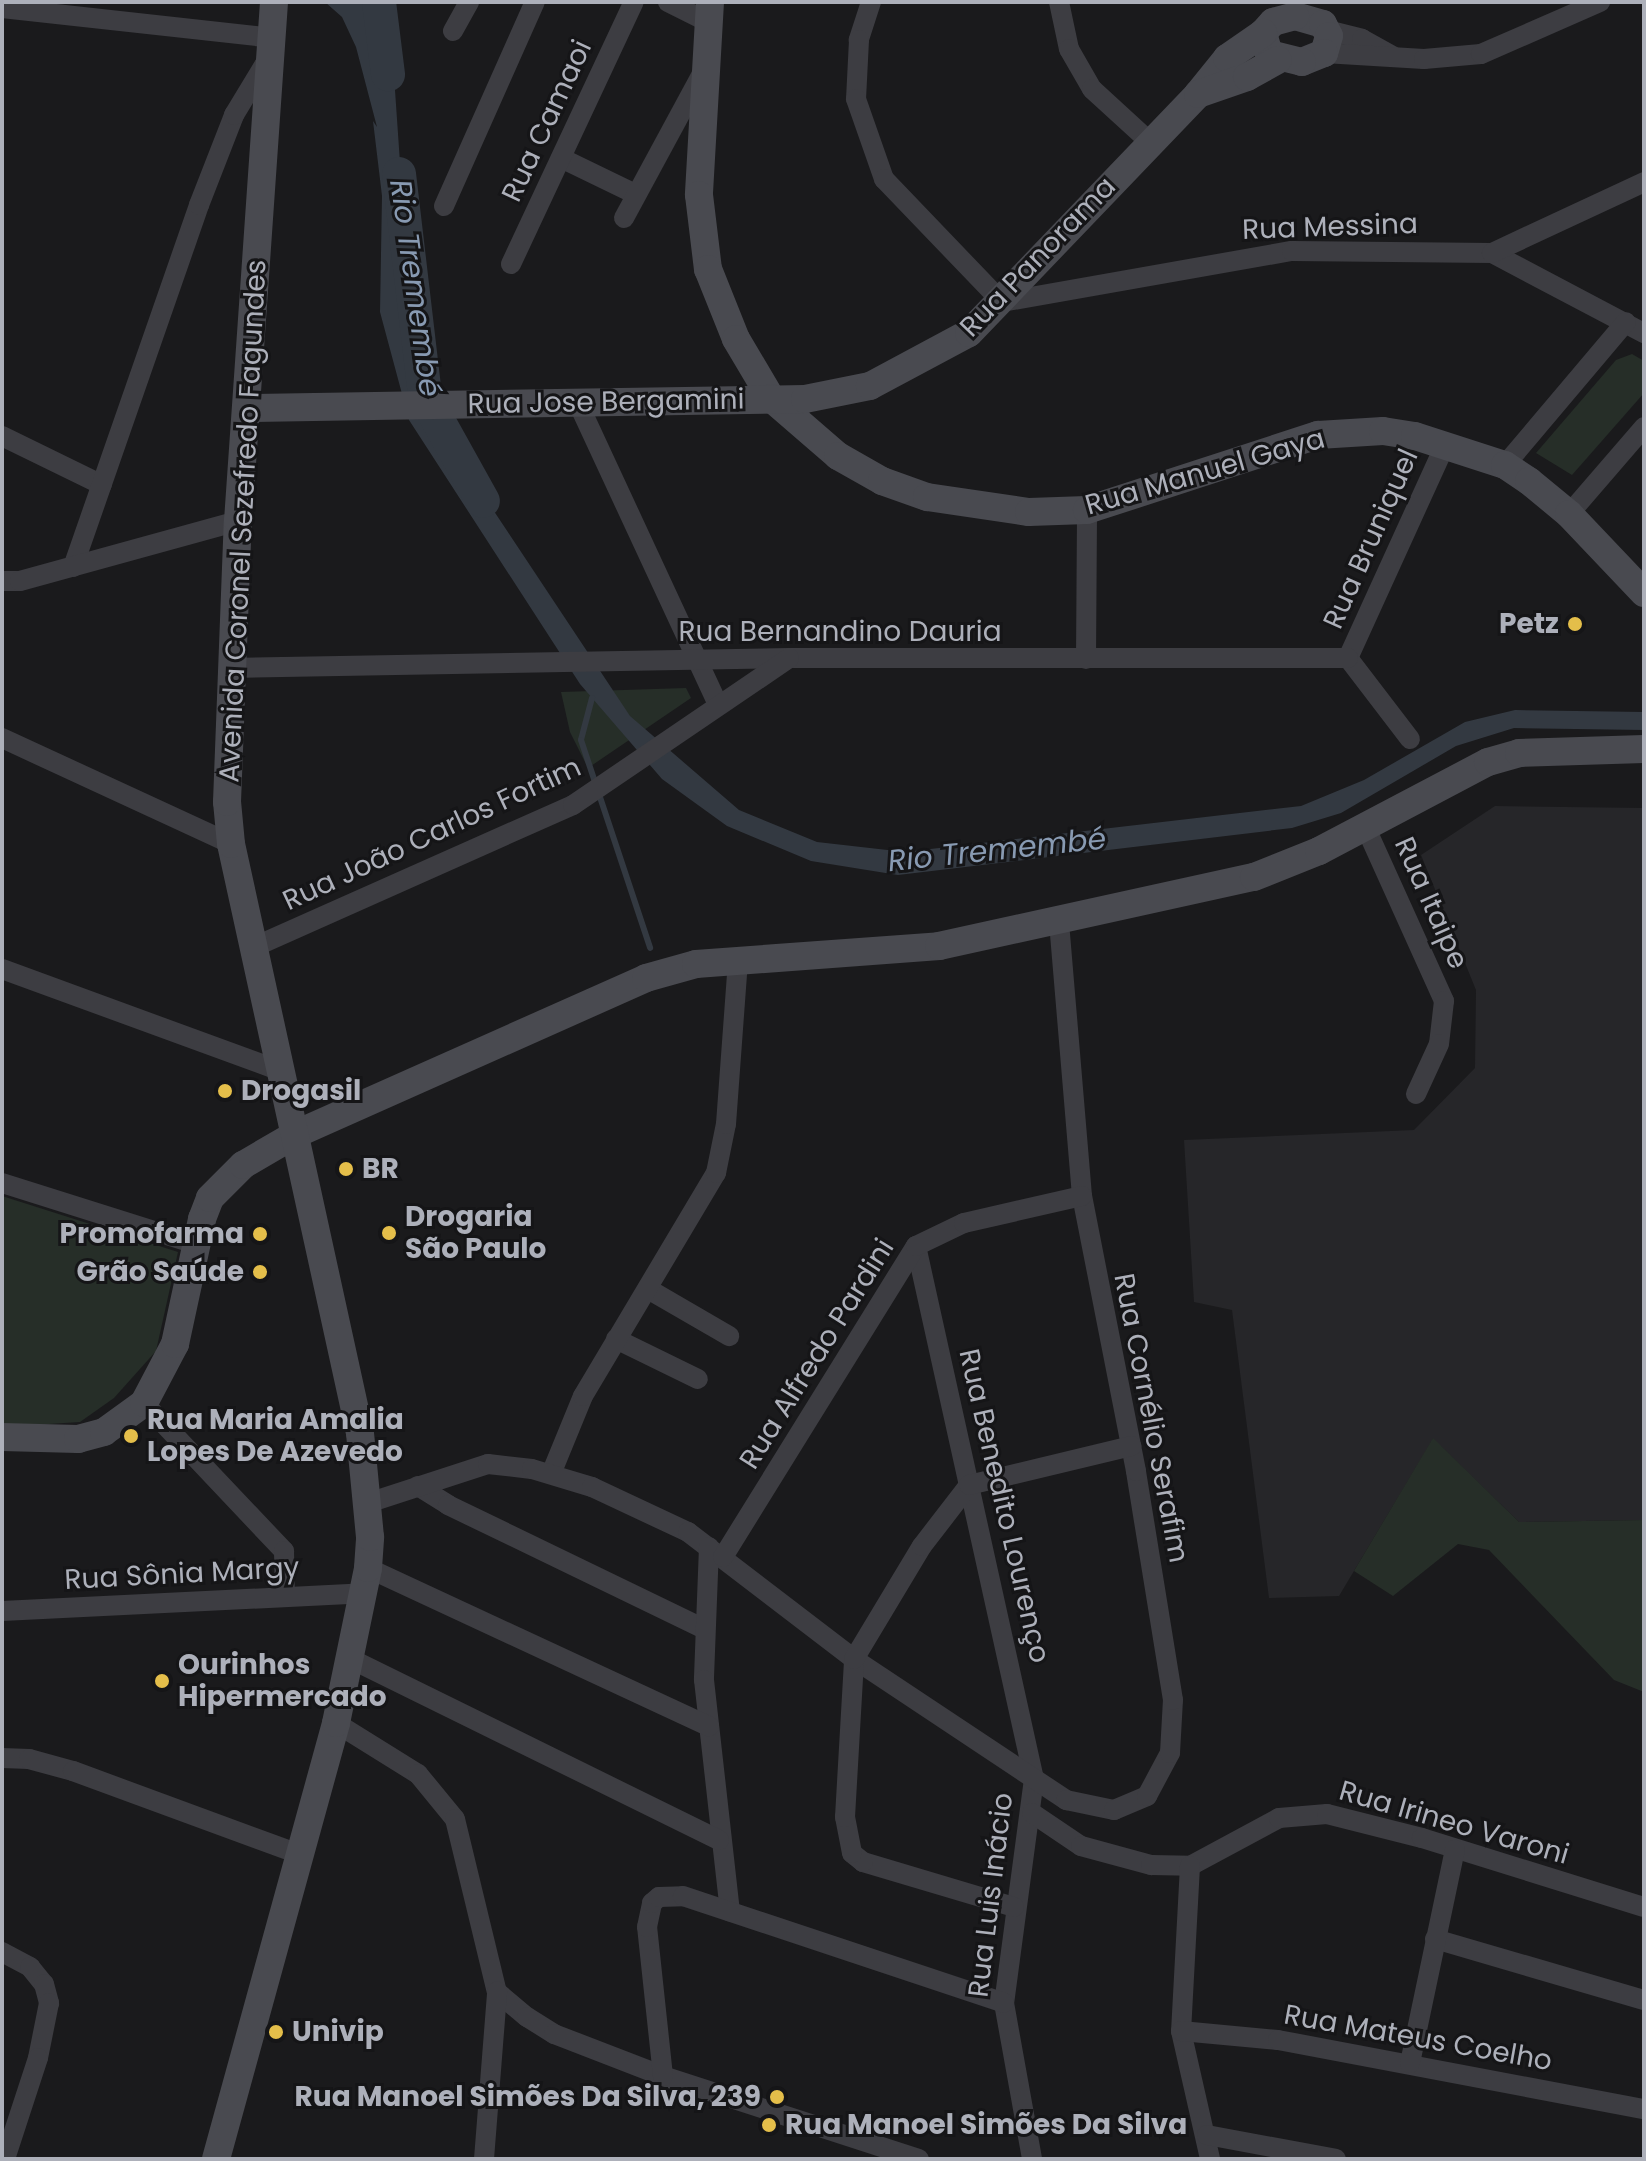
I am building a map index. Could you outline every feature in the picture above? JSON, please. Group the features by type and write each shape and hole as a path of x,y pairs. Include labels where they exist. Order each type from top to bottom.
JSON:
{"main road":[{"name":"Avenida Coronel Sezefredo Fagundes","path":"216,2159 336,1723 366,1581 368,1503 360,1433 231,844 226,752 238,521 249,408 274,2"},
{"name":"Rua Manuel Gaya","path":"710,12 699,195 708,269 736,339 771,398 803,430 882,481 975,508 1087,510 1318,435 1383,431 1446,443 1505,465 1569,514 1644,593"},
{"path":"1198,94 1227,58 1270,19 1295,16 1320,26 1302,62 1278,60 1264,46 1270,19"},
{"name":"Rua Panorama","path":"771,398 841,394 880,382 969,333 1198,94 1247,77 1278,60"},
{"name":"Rua Jose Bergamini","path":"249,408 771,398"},
{"path":"2,1437 78,1439 104,1432 144,1403 175,1344 195,1244 210,1198 225,1180 296,1134 626,986 696,964 899,952 1254,877 1509,756 1644,749"}],"street":[{"path":"453,31 469,2"},
{"path":"444,206 535,2"},
{"name":"Rua Camaoi","path":"511,264 634,2"},
{"path":"668,2 710,12"},
{"path":"871,2 859,40 856,99 884,179 1002,302"},
{"path":"1059,2 1069,49 1092,89 1150,142"},
{"path":"1320,26 1362,39 1393,56 1438,59 1481,54 1600,2"},
{"path":"2,8 271,47 225,139 73,567"},
{"path":"624,218 706,67"},
{"path":"225,139 237,132 266,128"},
{"path":"561,158 635,194"},
{"path":"1492,253 1644,182"},
{"name":"Rua Messina","path":"1002,302 1292,251 1492,253 1644,333"},
{"path":"1505,465 1626,322"},
{"path":"578,403 696,659 712,709"},
{"path":"1569,514 1644,427"},
{"path":"2,436 102,485"},
{"name":"Rua Bruniquel","path":"1348,658 1446,443"},
{"path":"1086,659 1087,510"},
{"path":"2,581 73,567 238,521"},
{"name":"Rua Bernandino Dauria","path":"231,668 789,658 1348,658"},
{"name":"Rua João Carlos Fortim","path":"254,947 573,805 789,658"},
{"path":"1348,658 1410,739"},
{"path":"2,738 231,844"},
{"name":"Rua Itaipe","path":"1365,826 1444,1001 1439,1044 1416,1094"},
{"name":"Rua Cornélio Serafim","path":"368,1503 488,1464 551,1474 618,1498 716,1552 854,1659 1066,1800 1114,1810 1147,1796 1170,1753 1173,1700 1131,1446 1082,1196 1059,920"},
{"path":"551,1474 583,1396 648,1289 722,1154 738,960"},
{"path":"2,969 281,1071"},
{"path":"2,1183 195,1244"},
{"name":"Rua Alfredo Pardini","path":"716,1552 916,1246 964,1223 1082,1196"},
{"name":"Rua Benedito Lourenço","path":"916,1246 1034,1779"},
{"path":"648,1289 729,1336"},
{"path":"616,1339 698,1379"},
{"path":"144,1403 284,1551 285,1597"},
{"path":"1014,1907 863,1862 852,1853 845,1817 854,1659 922,1546 969,1485 1131,1446"},
{"path":"418,1486 448,1505 703,1628"},
{"path":"716,1552 703,1628 719,1840 730,1912"},
{"path":"366,1581 709,1726"},
{"name":"Rua Sônia Margy","path":"2,1611 285,1597 366,1581"},
{"path":"351,1659 719,1840"},
{"path":"336,1723 418,1774 455,1819 497,1992 484,2159"},
{"path":"2,1758 29,1759 73,1771 299,1854"},
{"name":"Rua Luis Inácio","path":"1032,2159 1004,2003 1014,1907 1032,1813 1034,1779"},
{"path":"1032,1813 1059,1837 1092,1850 1151,1865 1190,1866 1181,2031 1210,2159"},
{"name":"Rua Irineo Varoni","path":"1190,1866 1248,1831 1300,1813 1365,1821 1644,1907"},
{"path":"1410,2063 1455,1850"},
{"path":"663,2076 647,1927 652,1903 659,1897 683,1896 1004,2003"},
{"path":"1435,1939 1644,2000"},
{"path":"2,1952 30,1967 44,1984 49,2003 38,2058 5,2159"},
{"path":"497,1992 554,2034 663,2076 919,2159"},
{"name":"Rua Mateus Coelho","path":"1181,2031 1278,2040 1644,2109"},
{"path":"1207,2135 1336,2159"}],"shaded area":[{"path":"1632,354 1644,361 1644,393 1572,475 1536,453 1616,360"},
{"path":"686,688 691,698 588,768 570,732 561,692"},
{"path":"1495,806 1644,808 1644,1520 1519,1522 1433,1439 1339,1596 1269,1598 1232,1310 1194,1302 1184,1140 1414,1130 1475,1068 1476,990 1421,855"},
{"path":"2,1196 178,1252 156,1351 114,1398 80,1422 2,1427"},
{"path":"1433,1438 1519,1522 1644,1520 1644,1692 1614,1680 1489,1550 1458,1544 1393,1596 1354,1571"}],"water":[{"path":"325,2 364,2 384,31 393,61 408,279 438,417 458,457 630,716 739,810 817,842 905,852 1301,806 1364,780 1465,722 1515,710 1644,712 1644,730 1514,728 1456,746 1341,813 1292,828 898,875 811,861 727,826 662,779 580,684 409,420 380,312 382,196 373,121 377,127 356,47 342,17"}],"waterway":[{"name":"Rio Tremembé","path":"379,2 388,74"},
{"name":"Rio Tremembé","path":"399,174 425,397 483,501"},
{"path":"592,698 581,740 650,948"}],"place":[{"name":"Petz","path":"1575,624"},
{"name":"Drogasil","path":"225,1091"},
{"name":"BR","path":"346,1169"},
{"name":"Drogaria São Paulo","path":"389,1233"},
{"name":"Promofarma","path":"260,1234"},
{"name":"Grão Saúde","path":"260,1272"},
{"name":"Rua Maria Amalia Lopes De Azevedo","path":"131,1436"},
{"name":"Ourinhos Hipermercado","path":"162,1681"},
{"name":"Univip","path":"276,2032"},
{"name":"Rua Manoel Simões Da Silva, 239","path":"777,2097"},
{"name":"Rua Manoel Simões Da Silva","path":"769,2125"}]}
